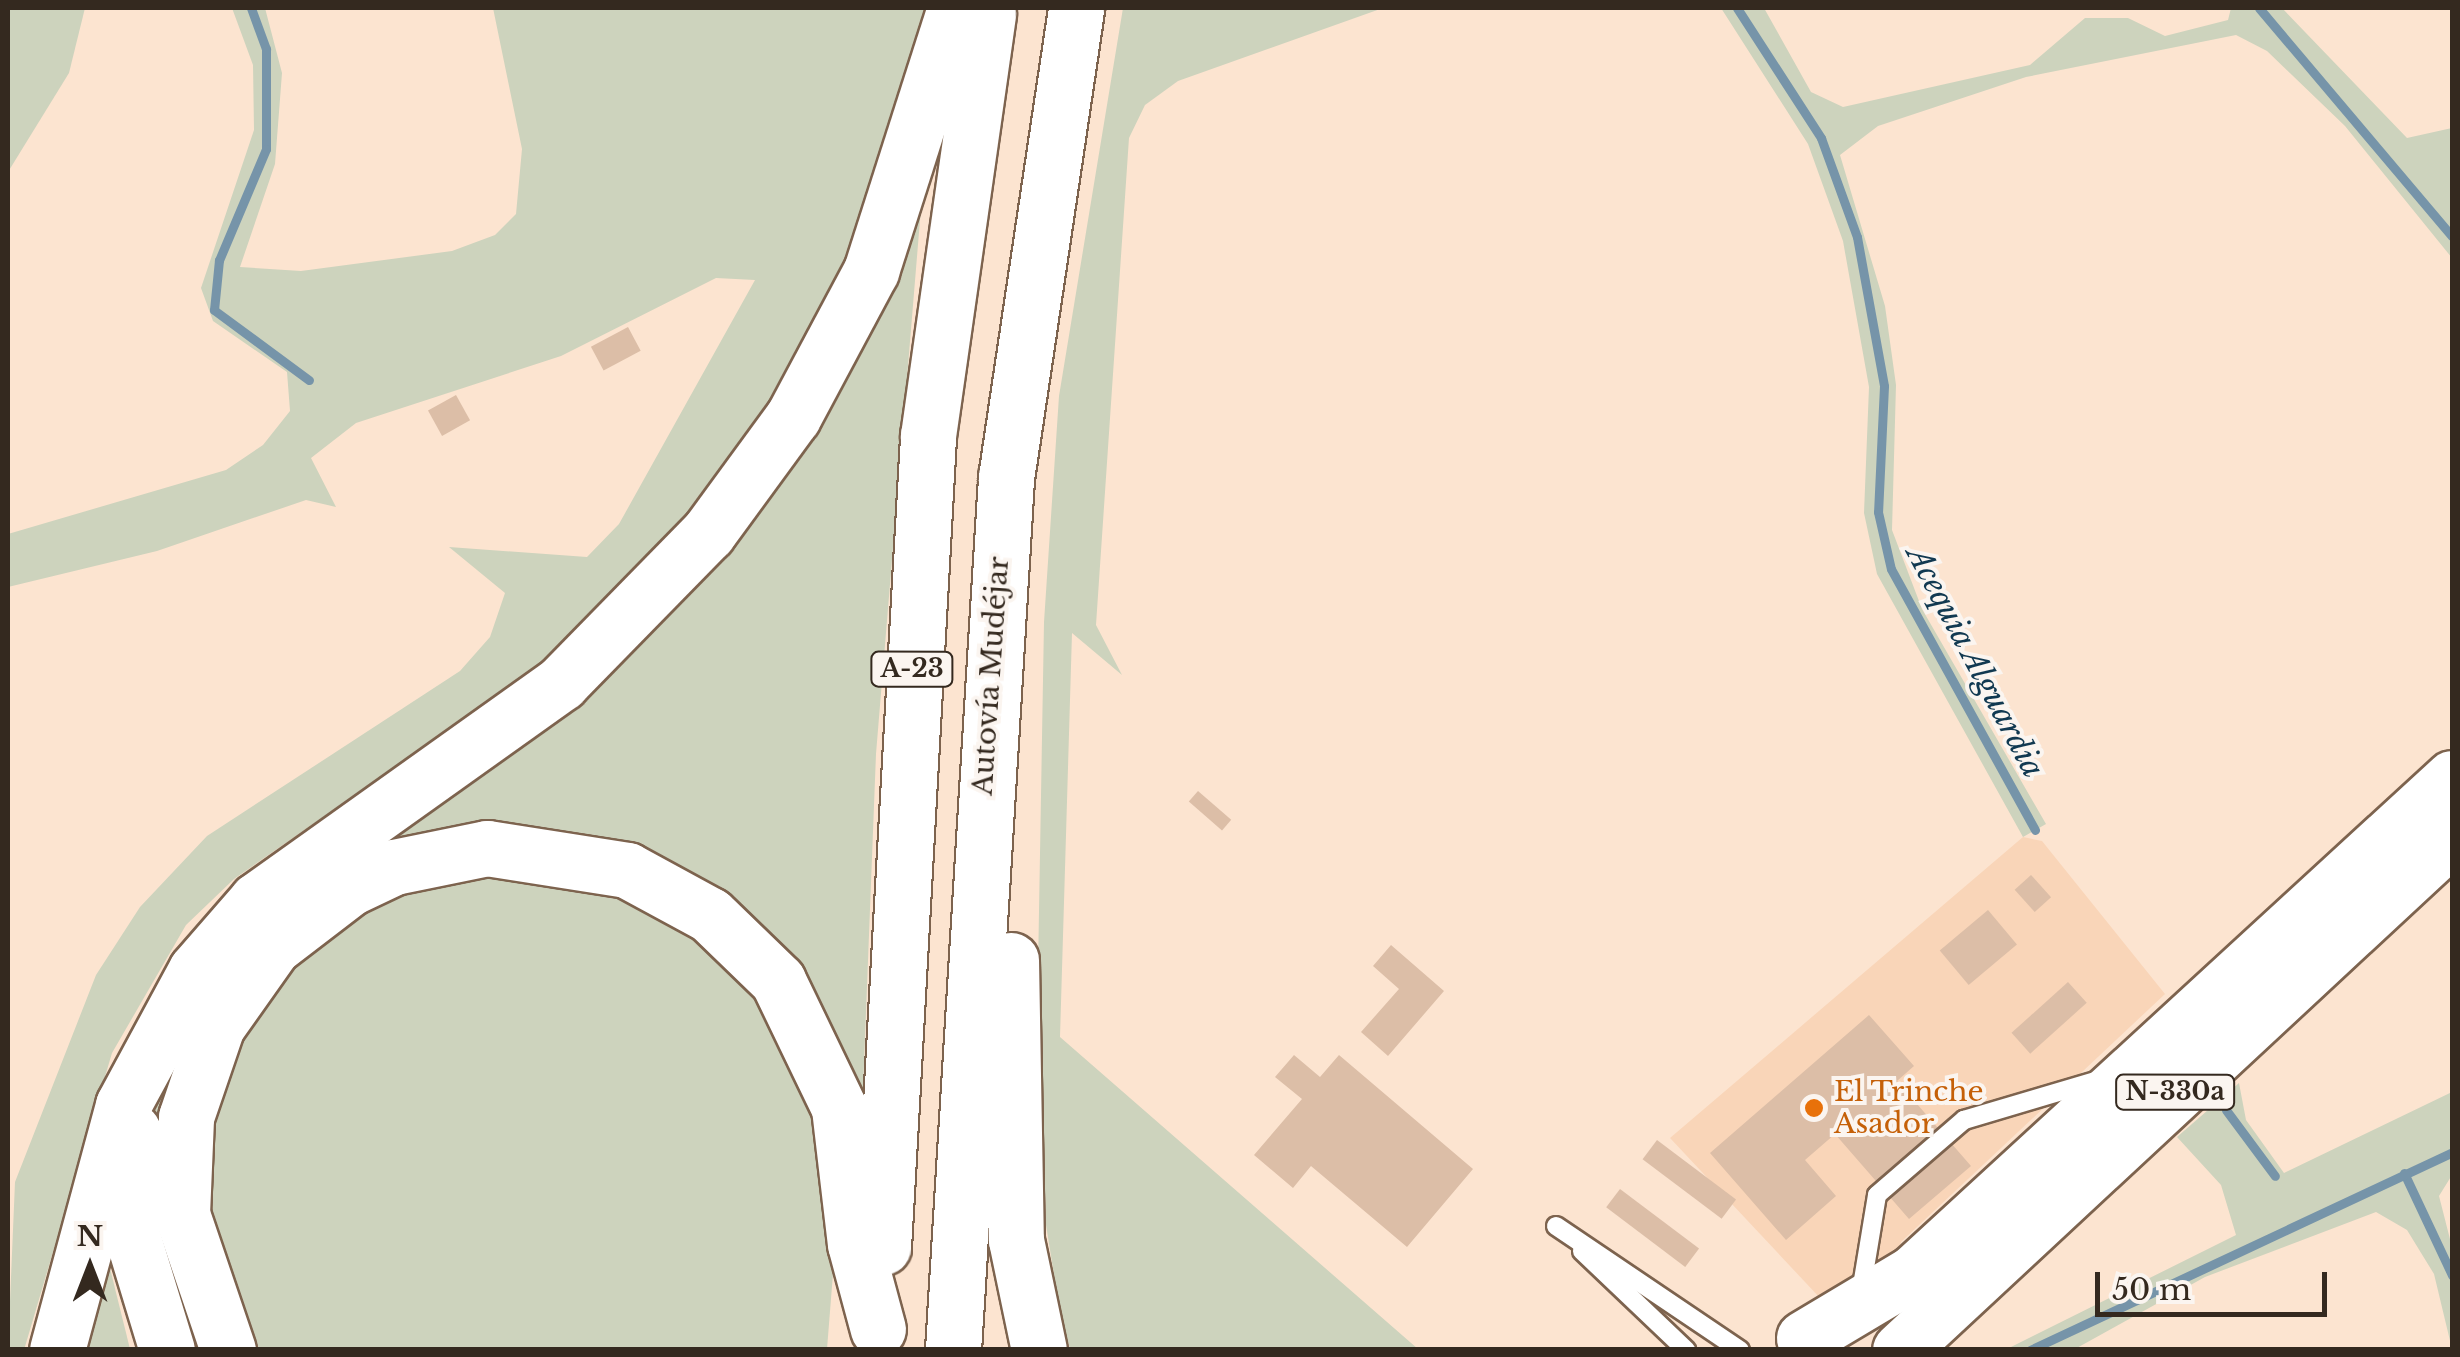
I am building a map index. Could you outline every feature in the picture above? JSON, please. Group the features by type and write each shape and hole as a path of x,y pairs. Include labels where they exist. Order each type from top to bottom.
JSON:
{"highway":[{"path":"57,1350 105,1157 150,1055 196,970 257,900 562,683 664,584 749,480 871,271 955,8"},
{"name":"A-23","path":"876,1339 926,454 989,8"},
{"name":"Autovía Mudéjar","path":"953,1350 986,736 1022,326 1076,8"},
{"path":"986,736 1010,774 1013,1200 1040,1350"},
{"name":"N-330a","path":"1818,1337 2129,1074 2452,778"},
{"name":"N-330a","path":"1900,1350 2452,837"},
{"path":"228,1350 182,1214 186,1117 217,1026 273,947 350,888 394,868 487,848 627,870 710,915 778,981 839,1108 855,1244 876,1339"},
{"path":"150,1055 132,1140 132,1235 166,1350"}],"lane":[{"path":"1818,1337 1878,1196 1964,1120 2129,1074"},
{"path":"1686,1350 1556,1226 1740,1350"}],"shaded area":[{"path":"2023,837 2042,841 2165,994 1901,1242 1897,1262 1820,1298 1670,1138"}],"green space":[{"path":"8,8 85,8 69,73 8,172"},
{"path":"232,8 265,8 282,73 275,164 240,267 301,271 452,251 495,235 516,214 522,149 493,8 928,8 860,232 759,424 701,508 563,650 234,879 186,925 112,1053 24,1350 8,1349 15,1182 96,975 140,907 207,836 460,671 490,637 505,593 449,547 587,557 619,524 755,280 716,278 561,356 356,423 311,458 336,507 306,500 157,551 8,587 8,534 226,470 263,445 290,411 287,372 213,321 201,288 254,130 253,65"},
{"path":"1123,8 1383,8 1178,81 1145,105 1129,138 1096,625 1122,675 1072,633 1060,1037 1418,1349 1070,1349 1060,1312 1046,1225 1038,969 1044,622 1059,396"},
{"path":"1721,8 1764,8 1811,92 1843,107 2030,65 2085,18 2128,18 2165,36 2228,20 2231,8 2282,8 2407,138 2452,128 2452,258 2345,126 2267,51 2236,35 2026,77 1878,126 1840,155 1885,306 1896,385 1892,530 1922,609 2046,824 2023,837 1877,574 1864,513 1869,387 1843,241 1808,144"},
{"path":"922,196 876,754 862,1116 793,969 485,830 201,1018 209,1349 182,1349 172,1331 149,1111 227,949 584,687 674,608 789,456"},
{"path":"532,867 660,908 761,996 817,1117 834,1261 827,1349 245,1350 194,1166 253,993 357,901"},
{"path":"2239,1083 2246,1120 2284,1173 2452,1092 2452,1175 2439,1196 2452,1247 2452,1349 2434,1274 2407,1230 2376,1212 2205,1277 2075,1349 2007,1349 2236,1235 2221,1185 2177,1137"},
{"path":"106,1252 130,1349 76,1350"}],"building":[{"path":"628,327 641,351 604,371 591,347"},
{"path":"456,395 470,420 442,436 428,411"},
{"path":"1198,791 1231,820 1222,830 1189,802"},
{"path":"2031,875 2051,897 2035,912 2015,890"},
{"path":"1988,910 2017,944 1969,985 1940,950"},
{"path":"1391,945 1444,991 1388,1056 1361,1032 1399,989 1373,966"},
{"path":"2068,982 2087,1003 2030,1054 2012,1033"},
{"name":"El Trinche Asador","path":"1869,1015 1914,1066 1897,1081 1971,1166 1909,1219 1835,1134 1805,1160 1836,1196 1786,1240 1710,1153"},
{"path":"1294,1055 1320,1077 1339,1055 1473,1169 1407,1247 1311,1166 1293,1188 1254,1155 1302,1099 1275,1077"},
{"path":"1657,1140 1736,1200 1722,1219 1643,1159"},
{"path":"1620,1189 1699,1249 1685,1267 1606,1207"}],"waterway":[{"path":"251,8 266,49 266,149 219,260 214,310 309,380"},
{"name":"Acequia Alguardia","path":"1737,8 1821,138 1857,237 1884,386 1878,512 1891,569 2035,830"},
{"path":"2259,8 2452,236"},
{"path":"2226,1110 2275,1176"},
{"path":"2030,1350 2452,1152"},
{"path":"2404,1173 2452,1275"}],"place":[{"name":"El Trinche Asador","path":"1814,1108"}]}
